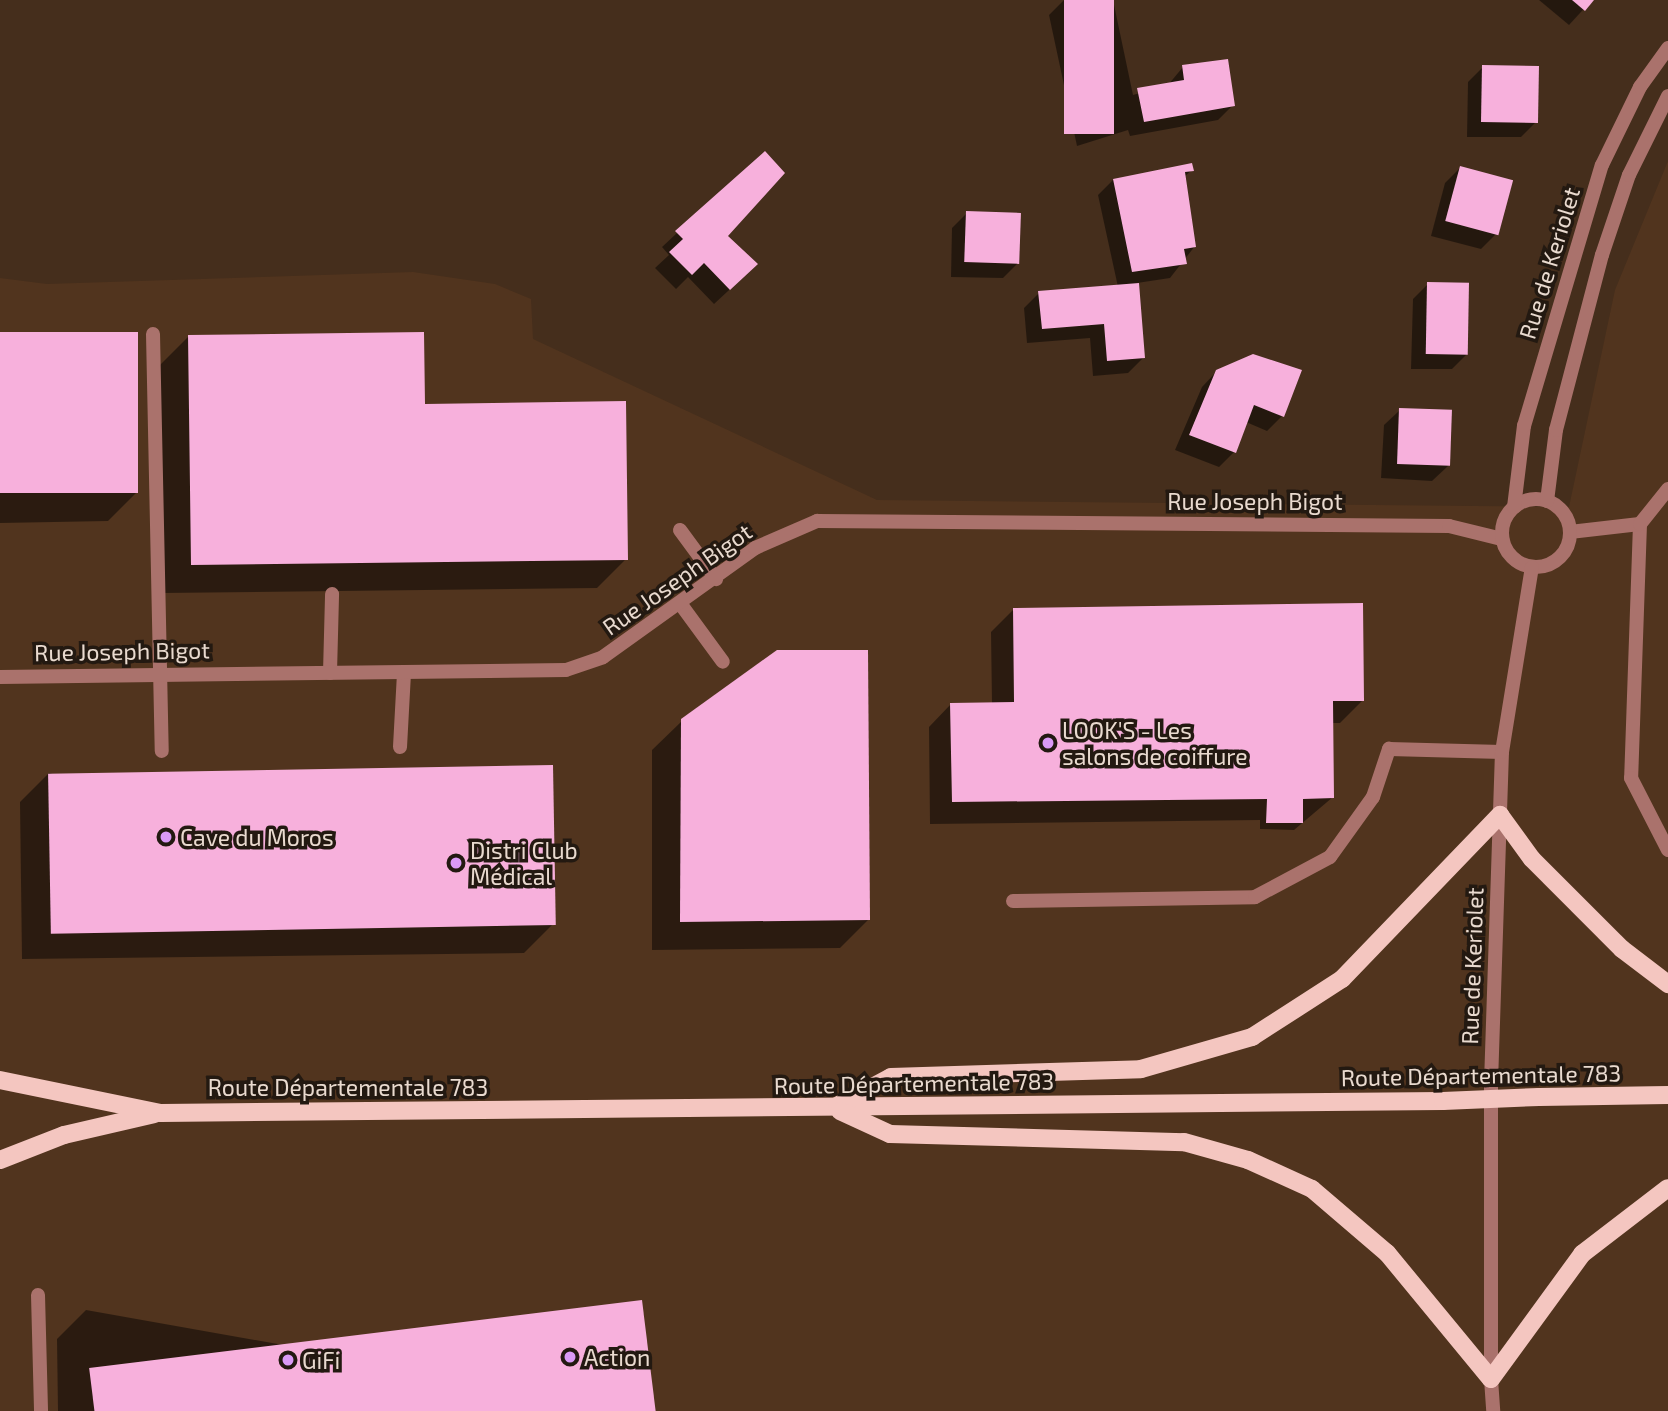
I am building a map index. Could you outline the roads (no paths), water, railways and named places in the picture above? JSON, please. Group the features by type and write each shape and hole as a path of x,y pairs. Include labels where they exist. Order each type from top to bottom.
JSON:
{"main road":[{"path":"834,1108 891,1077 1141,1069 1252,1037 1342,979 1500,815 1559,886 1668,984"},
{"name":"Route Départementale 783","path":"0,1080 161,1113 1443,1101 1668,1095"},
{"path":"834,1108 890,1134 1184,1142 1248,1160 1311,1189 1387,1253 1490,1379 1581,1254 1668,1188"},
{"name":"Route Départementale 783","path":"0,1160 64,1135 161,1113"}],"street":[{"name":"Rue de Keriolet","path":"1514,507 1524,426 1602,165 1640,87 1668,48"},
{"name":"Rue de Keriolet","path":"1547,501 1556,430 1602,255 1629,175 1668,96"},
{"path":"153,334 162,751"},
{"path":"1668,489 1640,524 1631,778 1668,850"},
{"path":"1547,501 1563,512 1570,532 1555,562 1532,567 1513,558 1502,539 1514,507 1547,501"},
{"name":"Rue Joseph Bigot","path":"0,677 566,670 603,657 682,606 755,548 817,521 1449,526 1502,539"},
{"path":"1570,532 1640,524"},
{"path":"680,530 716,579"},
{"name":"Rue de Keriolet","path":"1493,1411 1490,1379 1502,752 1532,567"},
{"path":"330,673 332,594"},
{"path":"682,606 723,662"},
{"path":"400,747 404,673"},
{"path":"1013,901 1255,897 1330,857 1373,797 1389,749 1502,752"},
{"path":"38,1295 41,1411"}],"place":[{"name":"LOOK'S - Les salons de coiffure","path":"1048,743"},
{"name":"Cave du Moros","path":"166,837"},
{"name":"Distri Club Médical","path":"456,863"},
{"name":"Action","path":"570,1357"},
{"name":"GiFi","path":"288,1360"}]}
